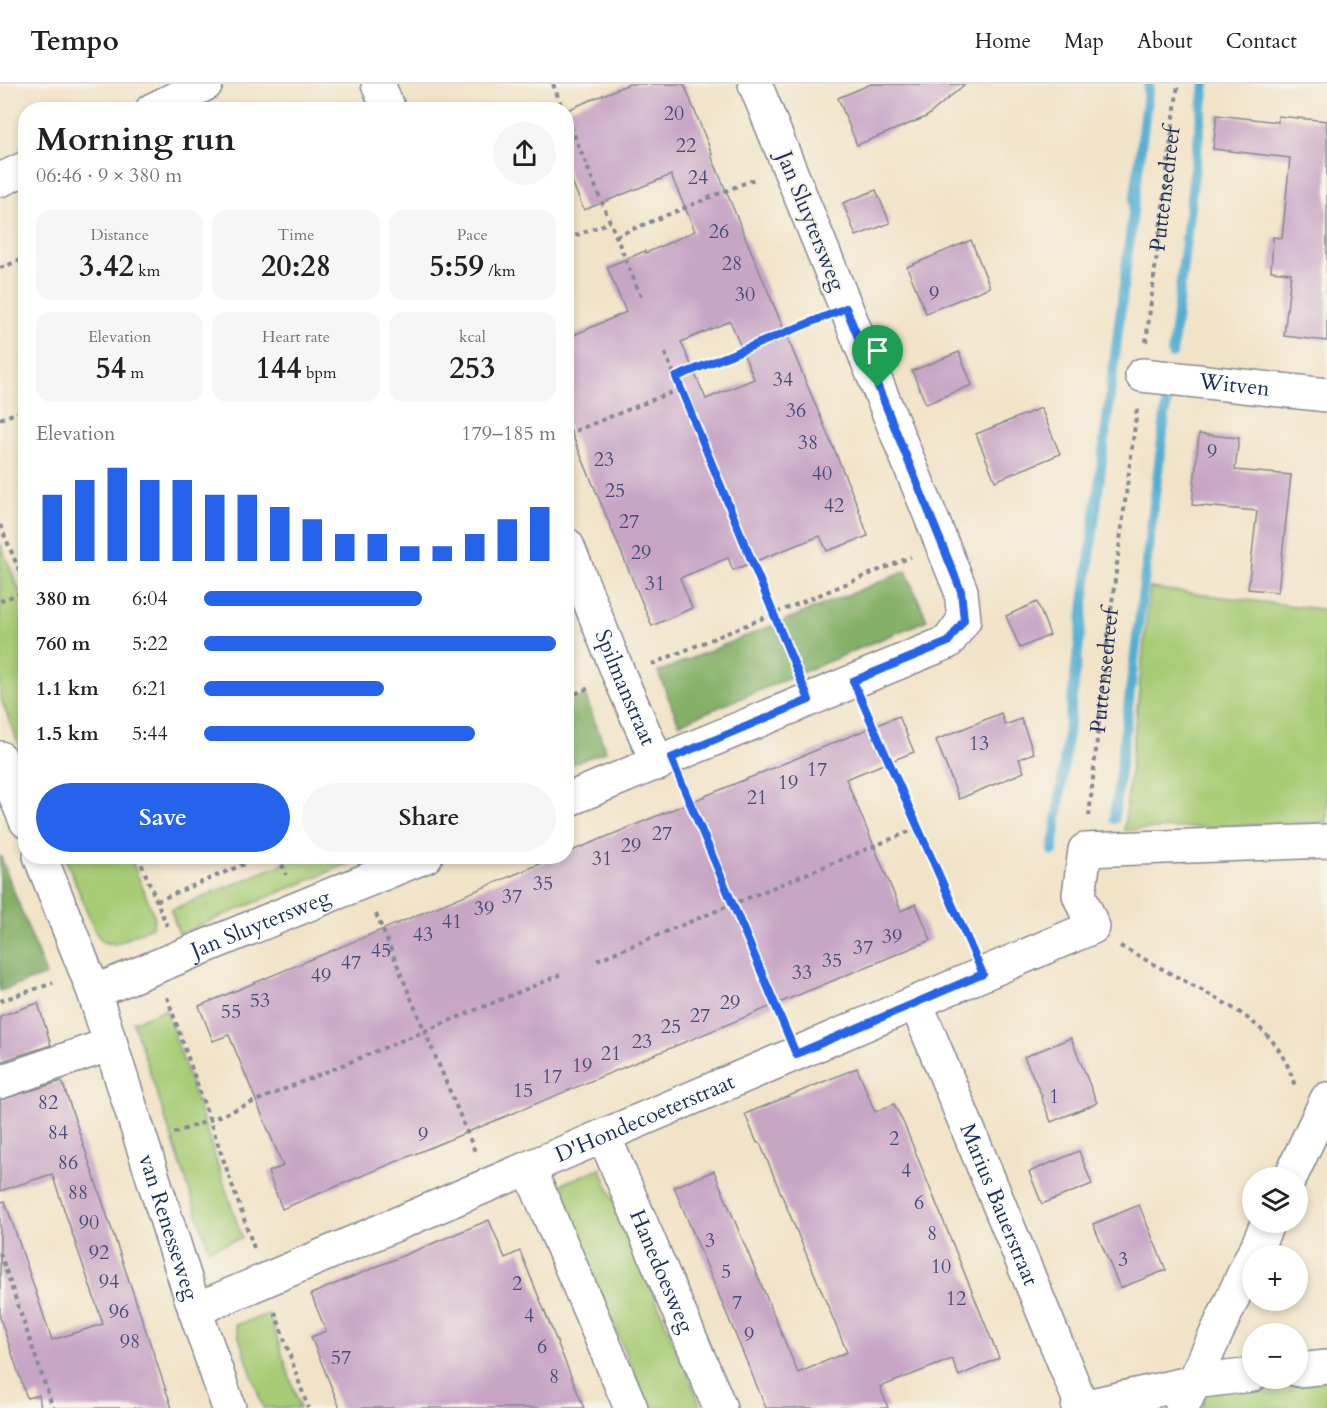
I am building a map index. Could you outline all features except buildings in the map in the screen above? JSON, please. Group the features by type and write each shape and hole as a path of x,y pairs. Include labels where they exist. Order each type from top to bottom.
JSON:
{"street":[{"path":"169,102 206,84"},
{"path":"378,84 386,102"},
{"name":"Jan Sluytersweg","path":"574,797 948,642 964,620 961,591 755,84"},
{"path":"0,180 18,172"},
{"name":"Witven","path":"1142,375 1327,395"},
{"name":"Spilmanstraat","path":"574,562 620,677 664,761"},
{"path":"0,758 18,802"},
{"path":"1094,927 1079,895 1085,850 1327,841"},
{"name":"van Renesseweg","path":"43,864 90,982 195,1310 229,1408"},
{"name":"Jan Sluytersweg","path":"90,982 168,962 407,864"},
{"name":"D'Hondecoeterstraat","path":"195,1310 1094,927"},
{"name":"Marius Bauerstraat","path":"916,1003 1080,1407"},
{"path":"0,1082 111,1044"},
{"path":"1293,1167 1311,1096"},
{"name":"Hanedoesweg","path":"604,1136 720,1408"},
{"path":"529,1168 631,1408"},
{"path":"1187,1395 1242,1279"},
{"path":"1308,1369 1327,1367"},
{"path":"1080,1407 1187,1395 1242,1378"}],"path":[{"path":"553,84 560,102"},
{"name":"Puttensedreef","path":"1085,850 1109,626 1178,84"},
{"path":"574,135 642,299"},
{"path":"616,236 788,165"},
{"path":"574,236 610,222"},
{"path":"0,268 18,261"},
{"path":"676,377 846,308"},
{"path":"665,353 809,700"},
{"path":"574,431 681,389"},
{"path":"0,419 18,411"},
{"path":"0,525 18,569"},
{"path":"620,677 942,544"},
{"path":"0,601 18,593"},
{"path":"853,681 983,974"},
{"path":"664,761 733,904 796,1054"},
{"path":"597,960 918,828"},
{"path":"141,864 157,901 168,962 210,1120 308,1408"},
{"path":"157,901 244,864"},
{"path":"363,883 489,1185"},
{"path":"1094,927 1111,941 1248,1018 1261,1028 1281,1053 1292,1077 1311,1096"},
{"path":"210,1120 560,975"},
{"path":"0,1001 90,982"},
{"path":"0,1253 53,1408"}],"green space":[{"path":"0,543 18,588 18,742 0,697"},
{"path":"906,571 927,620 679,724 658,672"},
{"path":"1150,588 1327,610 1327,822 1124,830"},
{"path":"585,695 606,751 574,763 574,699"},
{"path":"0,855 46,975 0,991"},
{"path":"68,864 133,864 155,918 152,927 115,944 103,942 96,933"},
{"path":"283,864 347,864 179,934 171,910"},
{"path":"166,1009 242,1238 209,1249 133,1022"},
{"path":"600,1168 702,1408 648,1408 557,1186"},
{"path":"269,1314 300,1408 263,1408 235,1325"},
{"path":"1327,1381 1327,1408 1201,1408 1207,1392 1242,1389 1308,1389 1308,1383"}],"waterway":[{"path":"1053,851 1149,84"},
{"path":"1172,354 1205,84"},
{"path":"1114,819 1167,400"}],"route":[{"path":"846,308 878,387 961,591 964,620 948,642 853,681 983,974 796,1054 671,758 809,700 676,377 846,308"}]}
